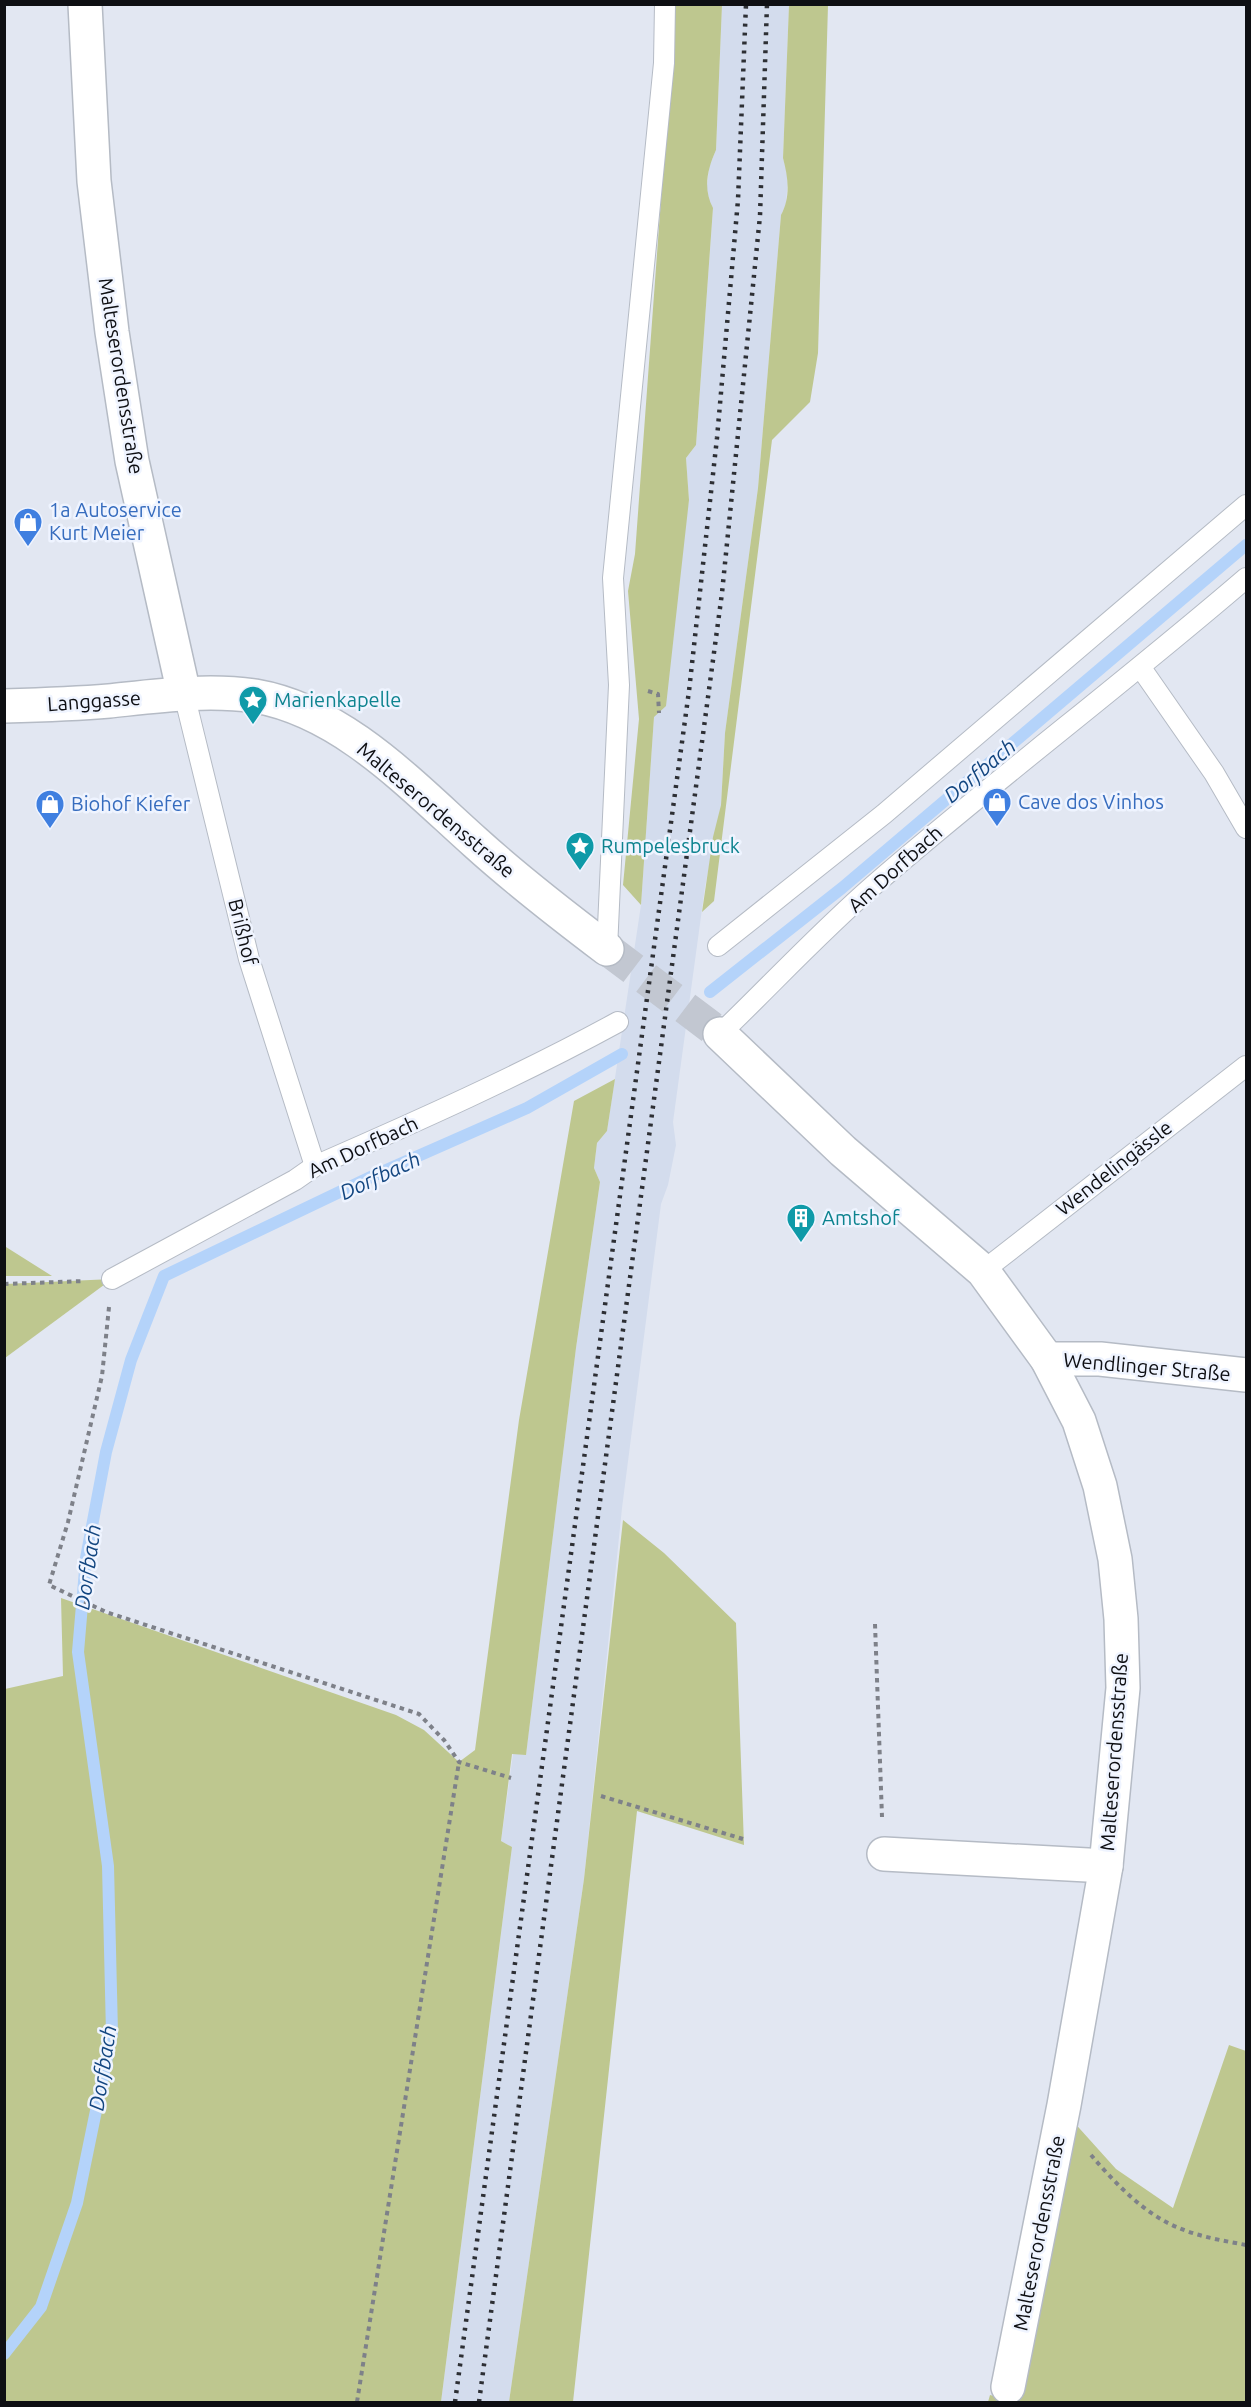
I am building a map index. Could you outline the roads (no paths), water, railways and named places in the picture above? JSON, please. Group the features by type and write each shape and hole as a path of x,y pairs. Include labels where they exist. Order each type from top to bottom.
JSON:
{"street":[{"name":"Malteserordensstraße","path":"92,8 94,180 112,332 132,461 184,694 255,696 305,712 368,748 538,896 607,949"},
{"name":"Langgasse","path":"4,706 69,704 184,694"},
{"name":"Malteserordensstraße","path":"720,1034 843,1151 983,1271 1047,1359 1079,1421 1100,1486 1115,1559 1121,1619 1123,1688 1106,1866 1061,2120 1008,2387"},
{"name":"Wendlinger Straße","path":"1047,1359 1100,1359 1246,1375"},
{"name":"Malteserordensstraße","path":"884,1854 1106,1866"}],"lane":[{"path":"607,949 619,685 613,578 663,75 665,4"},
{"path":"717,946 884,814 1246,505"},
{"name":"Am Dorfbach","path":"720,1034 871,888 997,780 1141,668 1246,578"},
{"path":"1141,668 1214,772 1246,828"},
{"name":"Brißhof","path":"184,694 249,959 315,1166"},
{"name":"Am Dorfbach","path":"112,1279 295,1180 315,1166 460,1102 550,1059 618,1022"},
{"name":"Wendelingässle","path":"983,1271 1246,1066"}],"waterway":[{"name":"Dorfbach","path":"710,992 842,888 1246,545"},
{"name":"Dorfbach","path":"4,2354 41,2307 77,2203 112,2033 108,1866 78,1652 86,1558 106,1452 131,1360 164,1276 375,1175 527,1108 622,1054"}],"tunnel":[{"path":"607,949 720,1034"}],"railway":[{"path":"455,2402 689,691 717,438 738,200 746,4"},
{"path":"479,2402 722,593 760,216 767,4"}],"place":[{"name":"1a Autoservice Kurt Meier","path":"28,548"},
{"name":"Marienkapelle","path":"253,726"},
{"name":"Cave dos Vinhos","path":"997,828"},
{"name":"Biohof Kiefer","path":"50,830"},
{"name":"Rumpelesbruck","path":"580,872"},
{"name":"Amtshof","path":"801,1244"}]}
